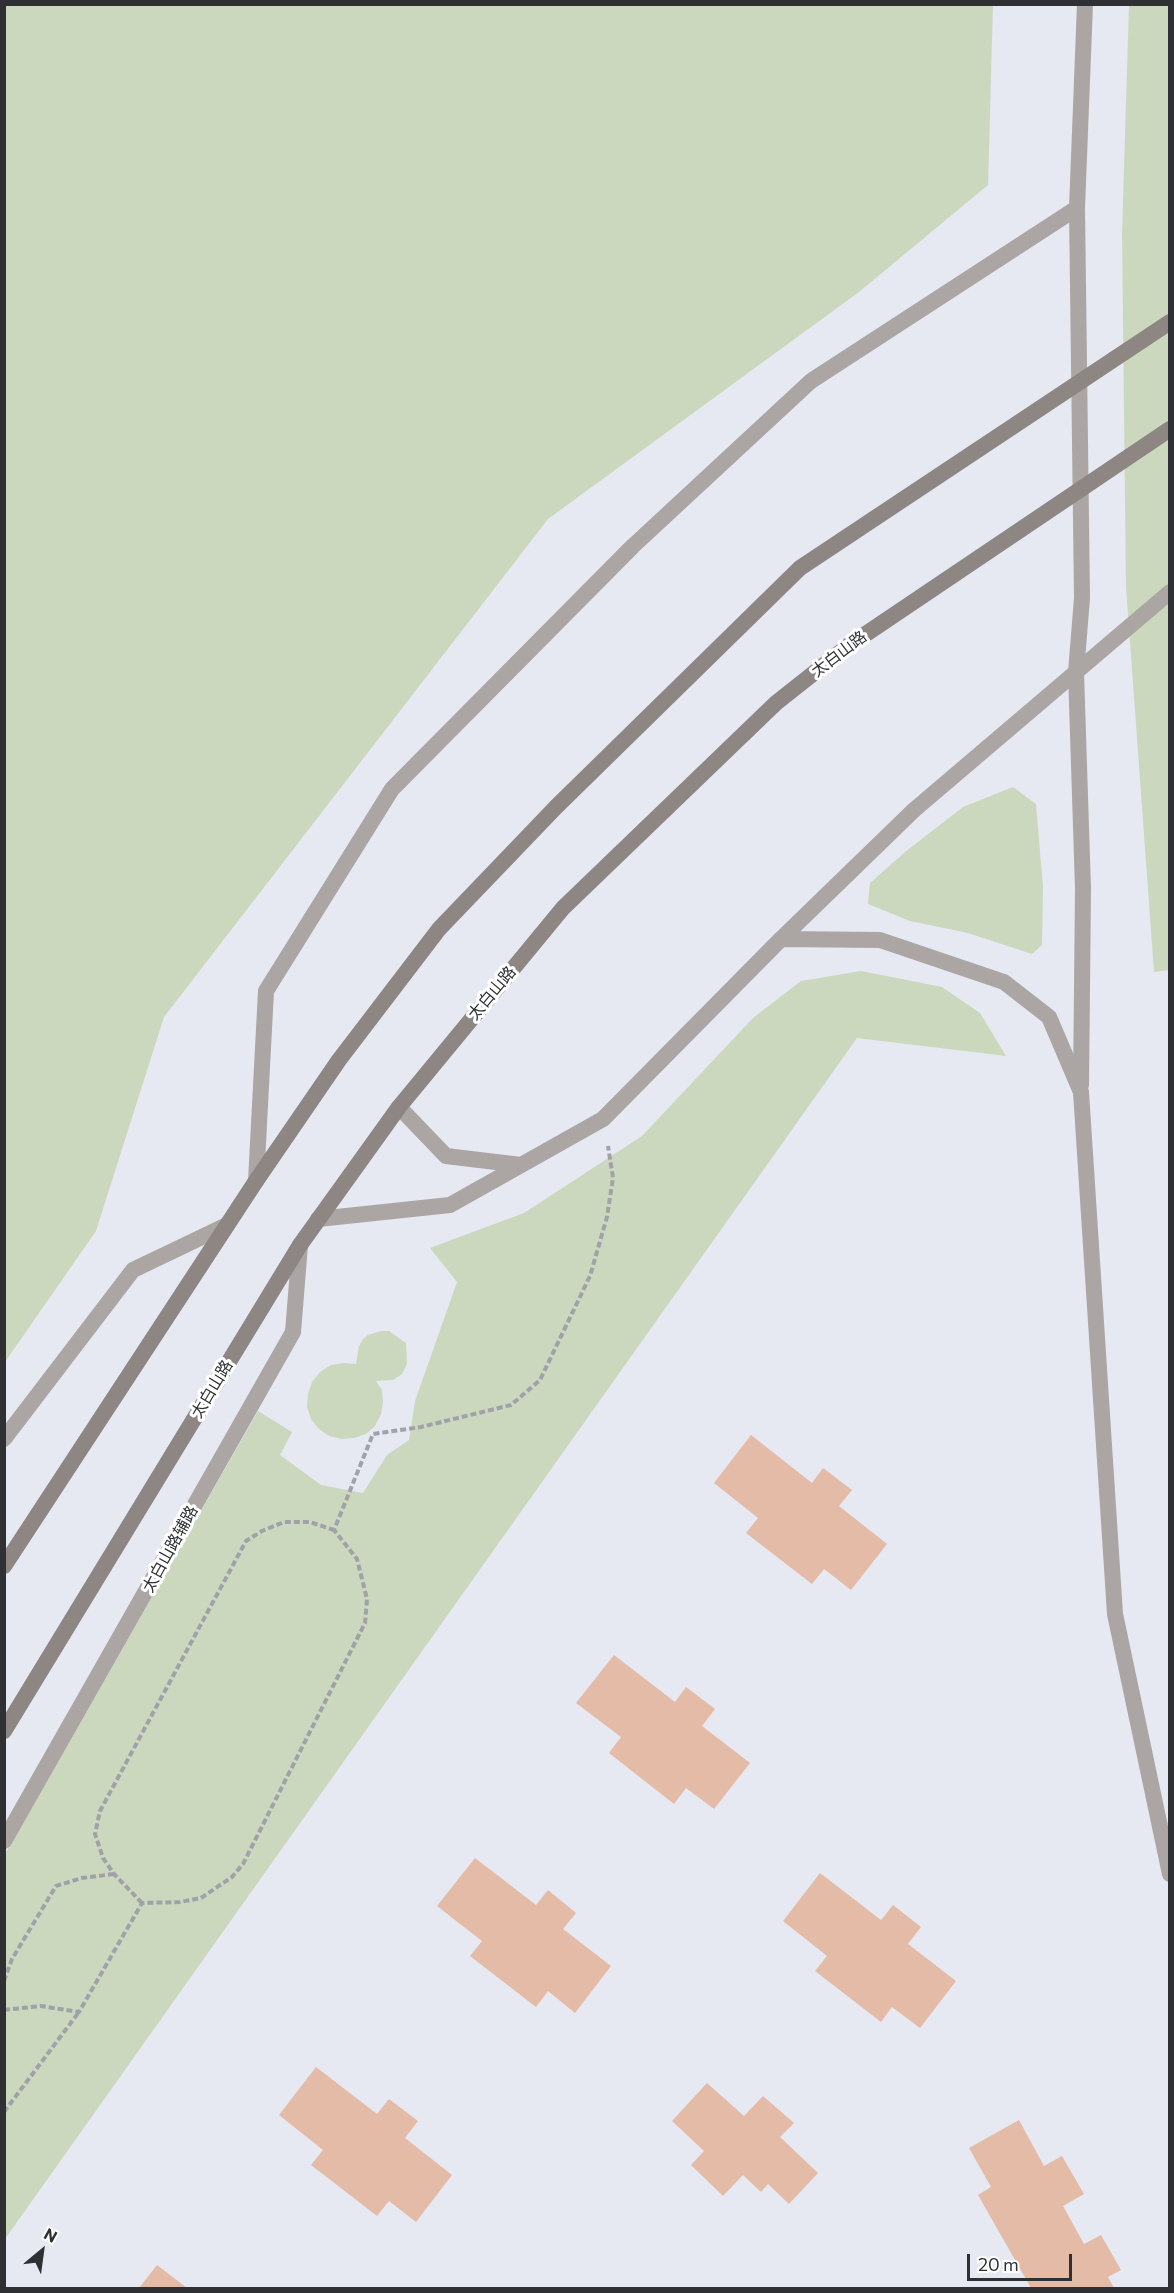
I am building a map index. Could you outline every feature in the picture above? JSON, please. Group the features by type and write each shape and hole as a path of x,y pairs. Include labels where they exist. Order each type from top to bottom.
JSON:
{"main road":[{"path":"4,1566 256,1181 339,1060 439,929 556,807 800,568 1170,322"},
{"name":"太白山路","path":"4,1731 300,1245 399,1107 563,908 776,703 848,646 1170,429"}],"street":[{"path":"1085,4 1077,208 1082,598 1076,672 1083,889 1081,1092 1115,1614 1170,1874"},
{"path":"256,1181 266,991 392,789 633,546 811,381 1077,208"},
{"path":"318,1219 450,1205 603,1119 781,939 914,810 1170,592"},
{"path":"781,939 880,940 1004,982 1049,1017 1081,1092"},
{"path":"399,1107 446,1156 521,1165"},
{"path":"4,1439 133,1270 227,1225"},
{"name":"太白山路辅路","path":"4,1841 293,1332 300,1245"}],"path":[{"path":"334,1530 373,1434 421,1426 511,1405 540,1380 591,1276 606,1217 613,1178 603,1119"},
{"path":"284,1522 310,1522 334,1530 357,1559 367,1599 365,1623 243,1864 232,1877 201,1898 180,1902 142,1903 114,1874 103,1858 95,1834 100,1810 246,1541 284,1522"},
{"path":"4,1981 12,1959 56,1886 82,1878 114,1874"},
{"path":"4,2112 79,2012 142,1903"},
{"path":"5,2009 41,2006 79,2012"}],"green space":[{"path":"5,4 993,5 988,185 859,292 548,519 164,1017 96,1231 5,1362"},
{"path":"1129,5 1169,5 1170,970 1154,972 1126,587 1122,234"},
{"path":"1013,787 1036,804 1043,887 1042,945 1032,954 968,933 910,921 868,904 870,883 905,852 963,807"},
{"path":"861,971 942,987 980,1013 1006,1056 857,1038 5,2239 5,1854 258,1411 292,1432 280,1455 321,1485 363,1493 387,1455 409,1440 415,1401 457,1282 430,1248 524,1213 642,1136 753,1018 801,981"},
{"path":"381,1331 389,1331 406,1343 407,1364 402,1374 393,1380 376,1381 382,1390 383,1402 381,1414 375,1426 366,1434 354,1438 342,1439 329,1436 311,1419 307,1407 312,1382 320,1372 331,1365 356,1364 359,1346 363,1339"}],"building":[{"path":"751,1435 812,1483 823,1468 852,1490 839,1506 887,1544 851,1590 824,1569 812,1584 746,1533 758,1518 714,1483"},
{"path":"614,1655 675,1702 686,1687 715,1709 702,1726 750,1763 714,1809 686,1788 674,1804 609,1753 621,1737 576,1703"},
{"path":"475,1858 536,1905 548,1890 576,1913 563,1929 611,1966 575,2013 548,1991 536,2007 470,1956 482,1941 437,1906"},
{"path":"820,1873 881,1920 893,1905 921,1927 908,1944 956,1981 920,2028 892,2007 881,2022 815,1971 827,1956 783,1921"},
{"path":"316,2067 377,2114 389,2099 418,2121 405,2138 452,2175 416,2222 389,2201 377,2216 311,2165 323,2150 279,2115"},
{"path":"707,2083 744,2116 763,2096 794,2123 780,2137 818,2173 789,2204 768,2184 761,2192 743,2175 723,2196 691,2165 704,2151 672,2121"},
{"path":"1019,2120 1044,2166 1062,2156 1084,2194 1063,2206 1084,2244 1101,2235 1121,2270 1108,2277 1114,2288 1031,2288 978,2195 991,2187 969,2148"},
{"path":"157,2265 187,2288 139,2288"}]}
